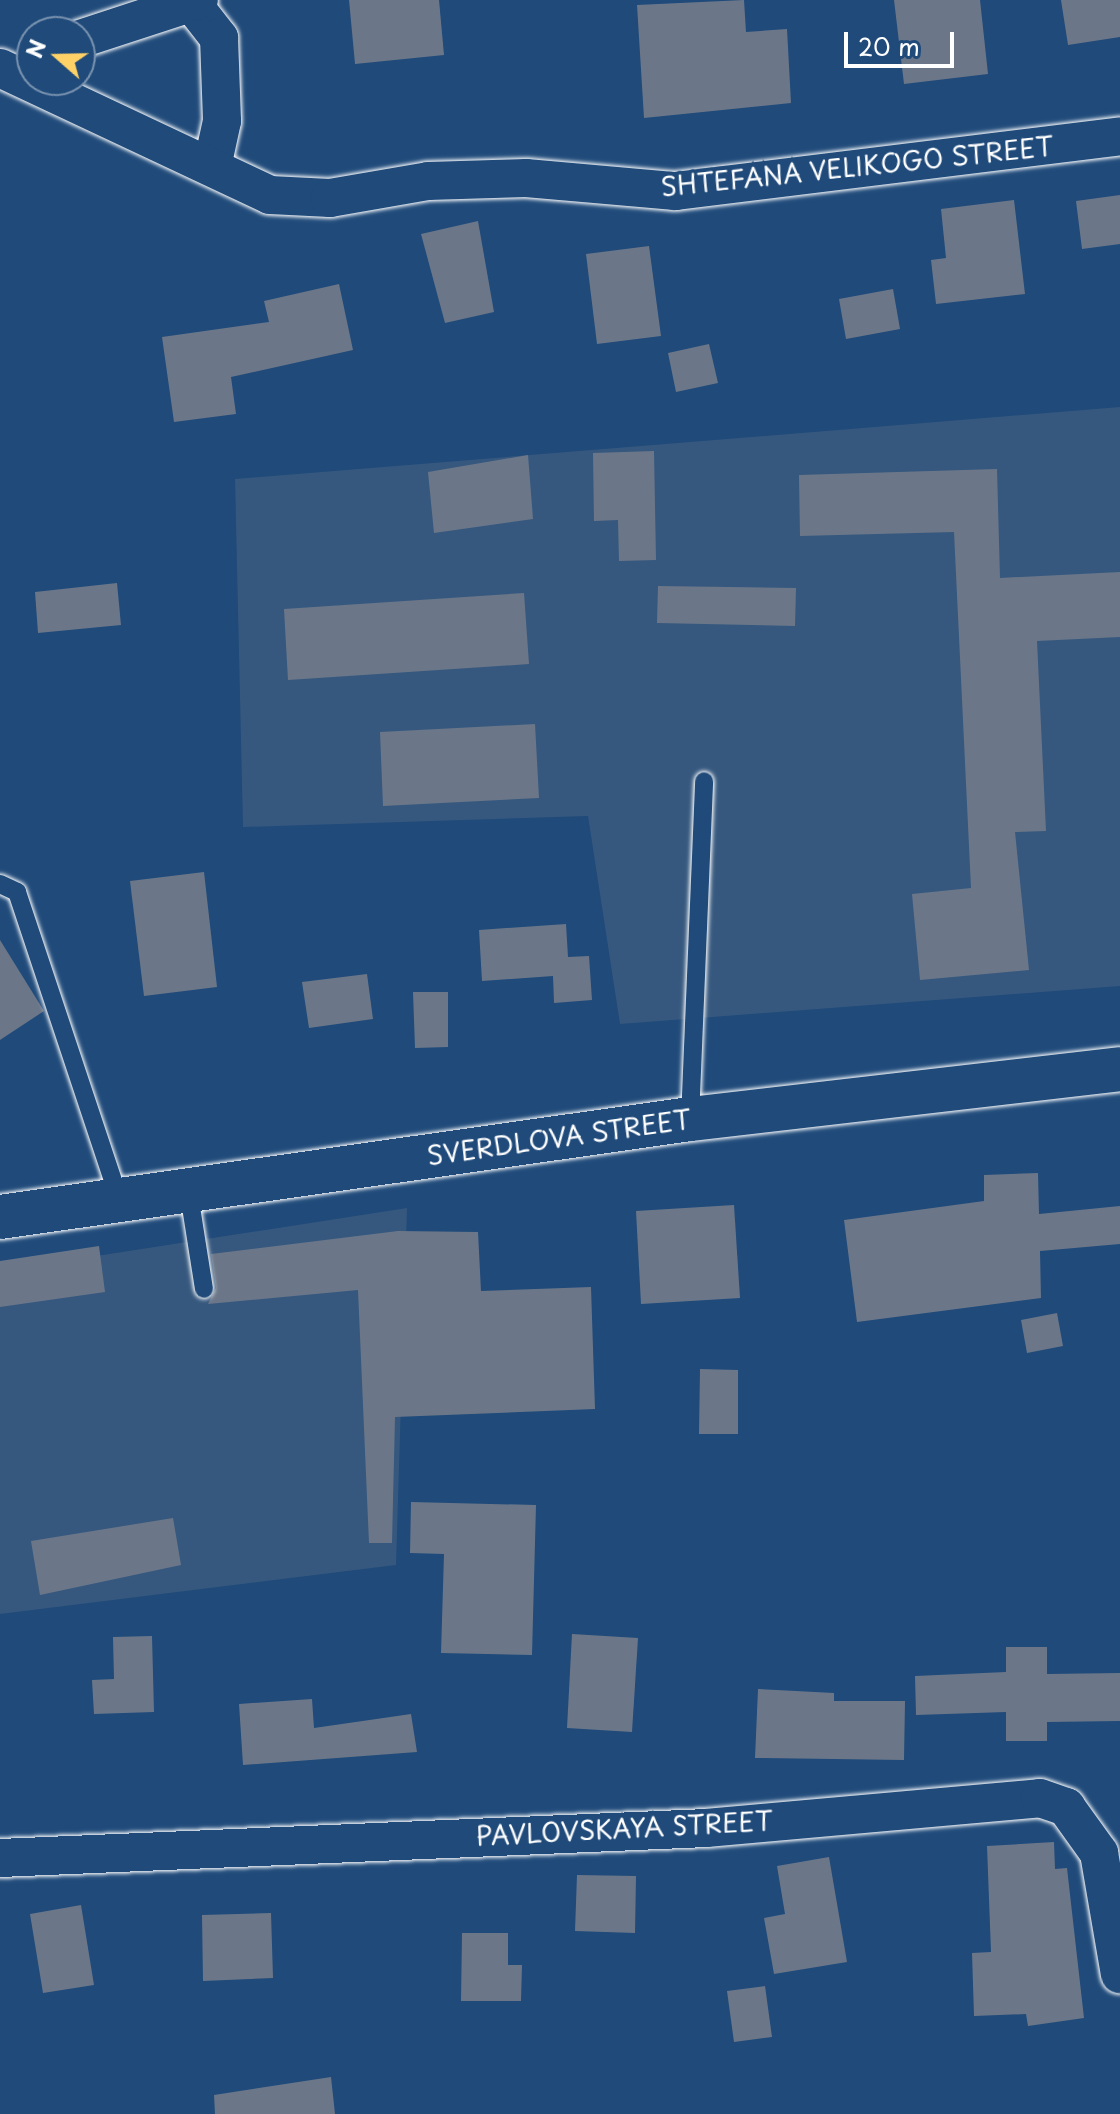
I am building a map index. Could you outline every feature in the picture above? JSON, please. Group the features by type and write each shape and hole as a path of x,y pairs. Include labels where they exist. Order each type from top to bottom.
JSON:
{"highway":[{"name":"SVERDLOVA STREET","path":"0,1217 187,1186 690,1119 1120,1069"}],"street":[{"path":"96,34 197,3 219,38 222,121 212,167"},
{"name":"SHTEFANA VELIKOGO STREET","path":"0,65 270,195 330,198 428,181 526,178 675,191 1120,136"},
{"name":"PAVLOVSKAYA STREET","path":"0,1858 706,1828 1040,1798 1066,1807 1099,1853 1120,1974"}],"lane":[{"path":"690,1119 704,781"},
{"path":"0,884 17,892 119,1198"},
{"path":"187,1186 204,1289"}],"shaded area":[{"path":"1120,407 1120,986 620,1024 588,816 243,827 235,479"},
{"path":"407,1208 396,1565 0,1614 0,1271"}],"building":[{"path":"349,0 439,0 444,55 355,64"},
{"path":"744,0 746,32 787,29 791,103 644,118 637,5"},
{"path":"894,0 980,0 988,74 904,84"},
{"path":"1061,0 1120,0 1120,37 1068,45"},
{"path":"1120,195 1120,244 1082,249 1076,201"},
{"path":"1014,200 1025,294 936,304 931,260 946,258 941,209"},
{"path":"478,221 494,312 445,323 421,234"},
{"path":"649,246 661,336 597,344 586,254"},
{"path":"339,284 353,350 231,377 236,414 174,422 162,337 269,322 264,301"},
{"path":"893,289 900,329 846,339 839,299"},
{"path":"709,344 718,383 676,392 668,353"},
{"path":"654,451 656,560 619,561 618,520 594,521 593,453"},
{"path":"528,455 533,519 434,533 428,472"},
{"path":"997,469 1000,578 1120,572 1120,637 1037,641 1046,831 1015,832 1029,970 920,980 912,894 971,888 954,532 800,536 799,475"},
{"path":"117,583 121,625 38,633 35,592"},
{"path":"658,586 796,588 795,626 657,623"},
{"path":"524,593 529,664 288,680 284,609"},
{"path":"535,724 539,798 383,806 380,732"},
{"path":"204,872 217,987 144,996 130,881"},
{"path":"566,924 568,957 589,956 592,1000 554,1003 553,976 482,981 479,930"},
{"path":"0,940 44,1011 0,1040"},
{"path":"367,974 373,1019 309,1028 302,982"},
{"path":"413,992 448,992 448,1047 415,1048"},
{"path":"1038,1173 1039,1214 1120,1206 1120,1244 1040,1251 1041,1298 857,1322 844,1220 984,1201 984,1175"},
{"path":"734,1205 740,1298 641,1304 636,1211"},
{"path":"398,1231 478,1232 481,1291 591,1287 595,1409 395,1417 392,1543 369,1543 358,1290 208,1304 216,1288 211,1254"},
{"path":"99,1246 105,1292 0,1307 0,1261"},
{"path":"1057,1313 1063,1346 1027,1353 1021,1320"},
{"path":"700,1369 738,1370 738,1434 699,1434"},
{"path":"411,1502 536,1505 532,1655 441,1653 444,1554 410,1553"},
{"path":"173,1518 181,1565 40,1595 31,1541"},
{"path":"572,1634 638,1638 632,1732 567,1728"},
{"path":"152,1636 154,1712 94,1714 92,1680 114,1679 113,1637"},
{"path":"1006,1647 1047,1647 1047,1674 1120,1673 1120,1721 1047,1722 1047,1741 1006,1741 1006,1712 916,1715 915,1676 1006,1672"},
{"path":"758,1689 834,1693 834,1701 905,1701 904,1760 755,1758"},
{"path":"312,1699 314,1728 411,1714 417,1752 243,1765 239,1704"},
{"path":"1054,1842 1055,1869 1067,1868 1084,2018 1028,2026 1026,2014 974,2016 972,1953 991,1952 987,1846"},
{"path":"829,1857 847,1962 774,1974 764,1918 785,1914 777,1866"},
{"path":"577,1875 636,1876 635,1933 575,1931"},
{"path":"81,1905 94,1985 43,1993 30,1914"},
{"path":"271,1913 273,1978 203,1981 202,1915"},
{"path":"462,1933 508,1933 508,1965 522,1965 521,2001 461,2001"},
{"path":"765,1986 772,2037 734,2042 727,1991"},
{"path":"331,2077 335,2114 215,2114 214,2095"}]}
